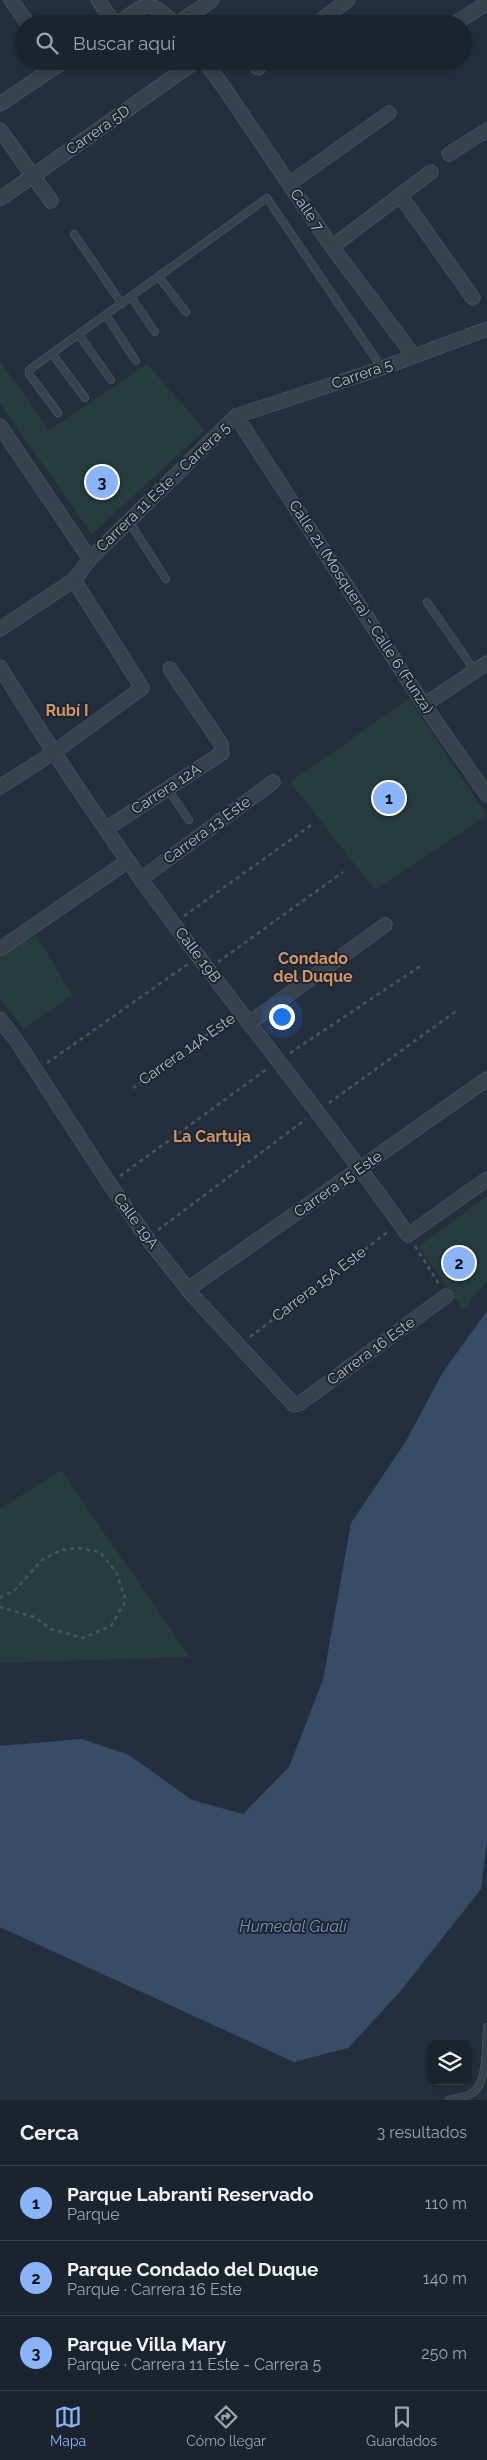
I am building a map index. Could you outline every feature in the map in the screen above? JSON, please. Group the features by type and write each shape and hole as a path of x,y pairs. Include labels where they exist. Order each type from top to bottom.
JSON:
{"street":[{"path":"11,0 22,15"},
{"path":"98,0 110,15"},
{"path":"190,15 212,0"},
{"path":"328,15 348,0"},
{"path":"129,15 146,2 160,5 168,15"},
{"path":"468,15 487,3"},
{"path":"0,104 49,70"},
{"name":"Carrera 5D","path":"0,198 183,70"},
{"name":"Calle 7","path":"210,70 332,247 414,356"},
{"path":"289,184 389,113"},
{"path":"0,130 51,201"},
{"path":"449,154 487,130"},
{"path":"332,247 430,172"},
{"path":"400,195 473,298"},
{"name":"Carrera 5","path":"236,416 382,368 487,329"},
{"name":"Carrera 11 Este - Carrera 5","path":"90,559 236,416"},
{"name":"Calle 21 (Mosquera) - Calle 6 (Funza)","path":"236,416 392,664 487,795"},
{"path":"0,426 90,559 74,580 0,630"},
{"path":"0,787 53,753 142,688 74,580"},
{"path":"424,706 487,663"},
{"name":"Calle 19B","path":"0,667 53,753 128,861 360,1168 408,1235"},
{"name":"Carrera 12A","path":"106,829 167,787 222,753 223,748 170,669"},
{"name":"Carrera 13 Este","path":"141,879 273,782"},
{"path":"0,949 128,861"},
{"name":"Carrera 14A Este","path":"249,1023 385,925"},
{"name":"Calle 19A","path":"0,1019 16,1040 147,1238 188,1290 294,1405"},
{"name":"Carrera 15 Este","path":"188,1290 487,1079"},
{"path":"408,1235 487,1179"},
{"name":"Carrera 16 Este","path":"294,1405 299,1404 446,1296"}],"lane":[{"path":"58,413 28,374 29,370 267,198 382,368"},
{"path":"74,234 122,304"},
{"path":"159,277 186,312"},
{"path":"131,297 155,332"},
{"path":"106,315 136,362"},
{"path":"79,335 111,380"},
{"path":"53,354 85,398"},
{"path":"128,520 166,579"},
{"path":"427,602 475,671"},
{"path":"167,787 189,820"},
{"path":"449,2100 465,2097 482,2082 487,2026"}],"path":[{"path":"174,923 314,824"},
{"path":"209,969 344,872"},
{"path":"36,1071 199,956"},
{"path":"109,1183 278,1061 422,965"},
{"path":"147,1238 316,1112 459,1009"},
{"name":"Carrera 14A Este","path":"133,1088 241,1011"},
{"name":"Carrera 15A Este","path":"239,1345 400,1223"},
{"path":"408,1235 446,1296"},
{"path":"0,1598 16,1589 42,1560 61,1550 78,1548 100,1552 116,1572 126,1600 111,1626 83,1638 51,1629 34,1617 0,1607"}],"green space":[{"path":"0,361 49,430 147,364 205,430 92,534 0,404"},
{"path":"409,699 487,815 375,890 290,782"},
{"path":"36,935 72,995 23,1029 0,998 0,958"},
{"path":"487,1196 487,1281 463,1310 419,1246"},
{"path":"61,1470 190,1657 0,1663 0,1509"}],"water":[{"name":"Humedal Gualí","path":"487,1311 487,1841 481,1889 399,1993 348,2048 294,2062 0,1927 0,1746 82,1739 129,1755 192,1800 243,1814 289,1767 323,1680 351,1523 406,1441 443,1372"}],"place":[{"name":"Parque Villa Mary","path":"102,482"},
{"name":"Parque Labranti Reservado","path":"389,798"},
{"name":"Parque Condado del Duque","path":"459,1263"}],"district":[{"name":"Rubí I","path":"67,710"},
{"name":"Condado del Duque","path":"313,967"},
{"name":"La Cartuja","path":"212,1136"}]}
